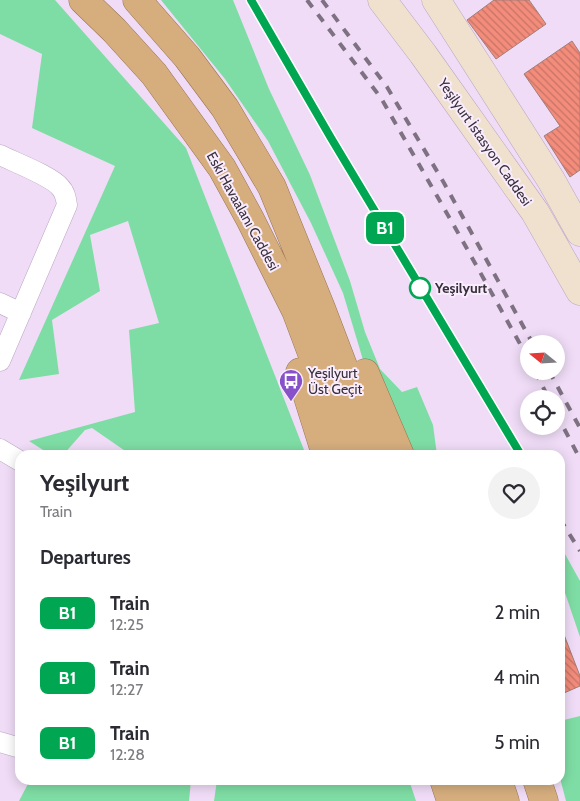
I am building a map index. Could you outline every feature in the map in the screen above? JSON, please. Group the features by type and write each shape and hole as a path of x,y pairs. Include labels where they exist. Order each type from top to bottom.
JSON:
{"highway":[{"name":"Eski Havaalanı Caddesi","path":"83,0 114,30 154,74 222,168 296,311 348,450"},
{"name":"Eski Havaalanı Caddesi","path":"137,0 188,57 225,108 272,187 321,308 374,450"},
{"path":"272,187 308,239 398,450"},
{"path":"250,219 262,268 306,390 324,450"},
{"path":"446,785 451,801"},
{"path":"474,785 479,801"},
{"path":"500,785 505,801"},
{"path":"539,785 544,801"}],"main road":[{"path":"436,0 551,180 580,232"},
{"name":"Yeşilyurt İstasyon Caddesi","path":"388,1 534,212 580,291"},
{"path":"423,54 429,36 438,29 456,30"}],"street":[{"path":"0,155 56,183 66,197 67,205 0,361"},
{"path":"0,303 21,313"},
{"path":"0,449 15,458"},
{"path":"0,742 15,746"}],"green space":[{"path":"0,0 55,0 186,148 304,450 124,450 92,428 85,430 67,450 43,450 29,441 135,412 129,330 159,323 128,221 90,235 100,291 52,320 59,374 19,380 115,166 32,128 42,54 0,34"},
{"path":"161,0 233,0 269,89 310,175 350,281 365,332 380,369 402,392 417,387 433,425 436,450 407,450 363,360 343,293 311,223 268,141 225,79"},
{"path":"565,554 580,581 580,637 565,593"},
{"path":"580,716 580,801 566,801 562,785 565,785 565,720"},
{"path":"27,785 191,785 189,801 19,801"},
{"path":"216,785 411,785 416,801 214,801"}],"building":[{"path":"494,0 529,0 546,24 496,59 467,20"},
{"path":"572,41 580,53 580,170 570,177 544,136 560,126 524,74"},
{"path":"565,637 580,676 580,686 565,693"}],"railway":[{"path":"251,0 331,138 518,450"},
{"path":"307,0 381,98 520,344"},
{"path":"322,0 387,87 444,183 528,335"},
{"path":"540,380 544,390"},
{"path":"554,380 580,428"},
{"path":"565,430 580,459"},
{"path":"565,527 580,551"}],"train":[{"name":"B1","path":"251,0 331,138 518,450"}],"place":[{"name":"Yeşilyurt","path":"420,288"},
{"name":"Yeşilyurt Üst Geçit","path":"291,402"}]}
